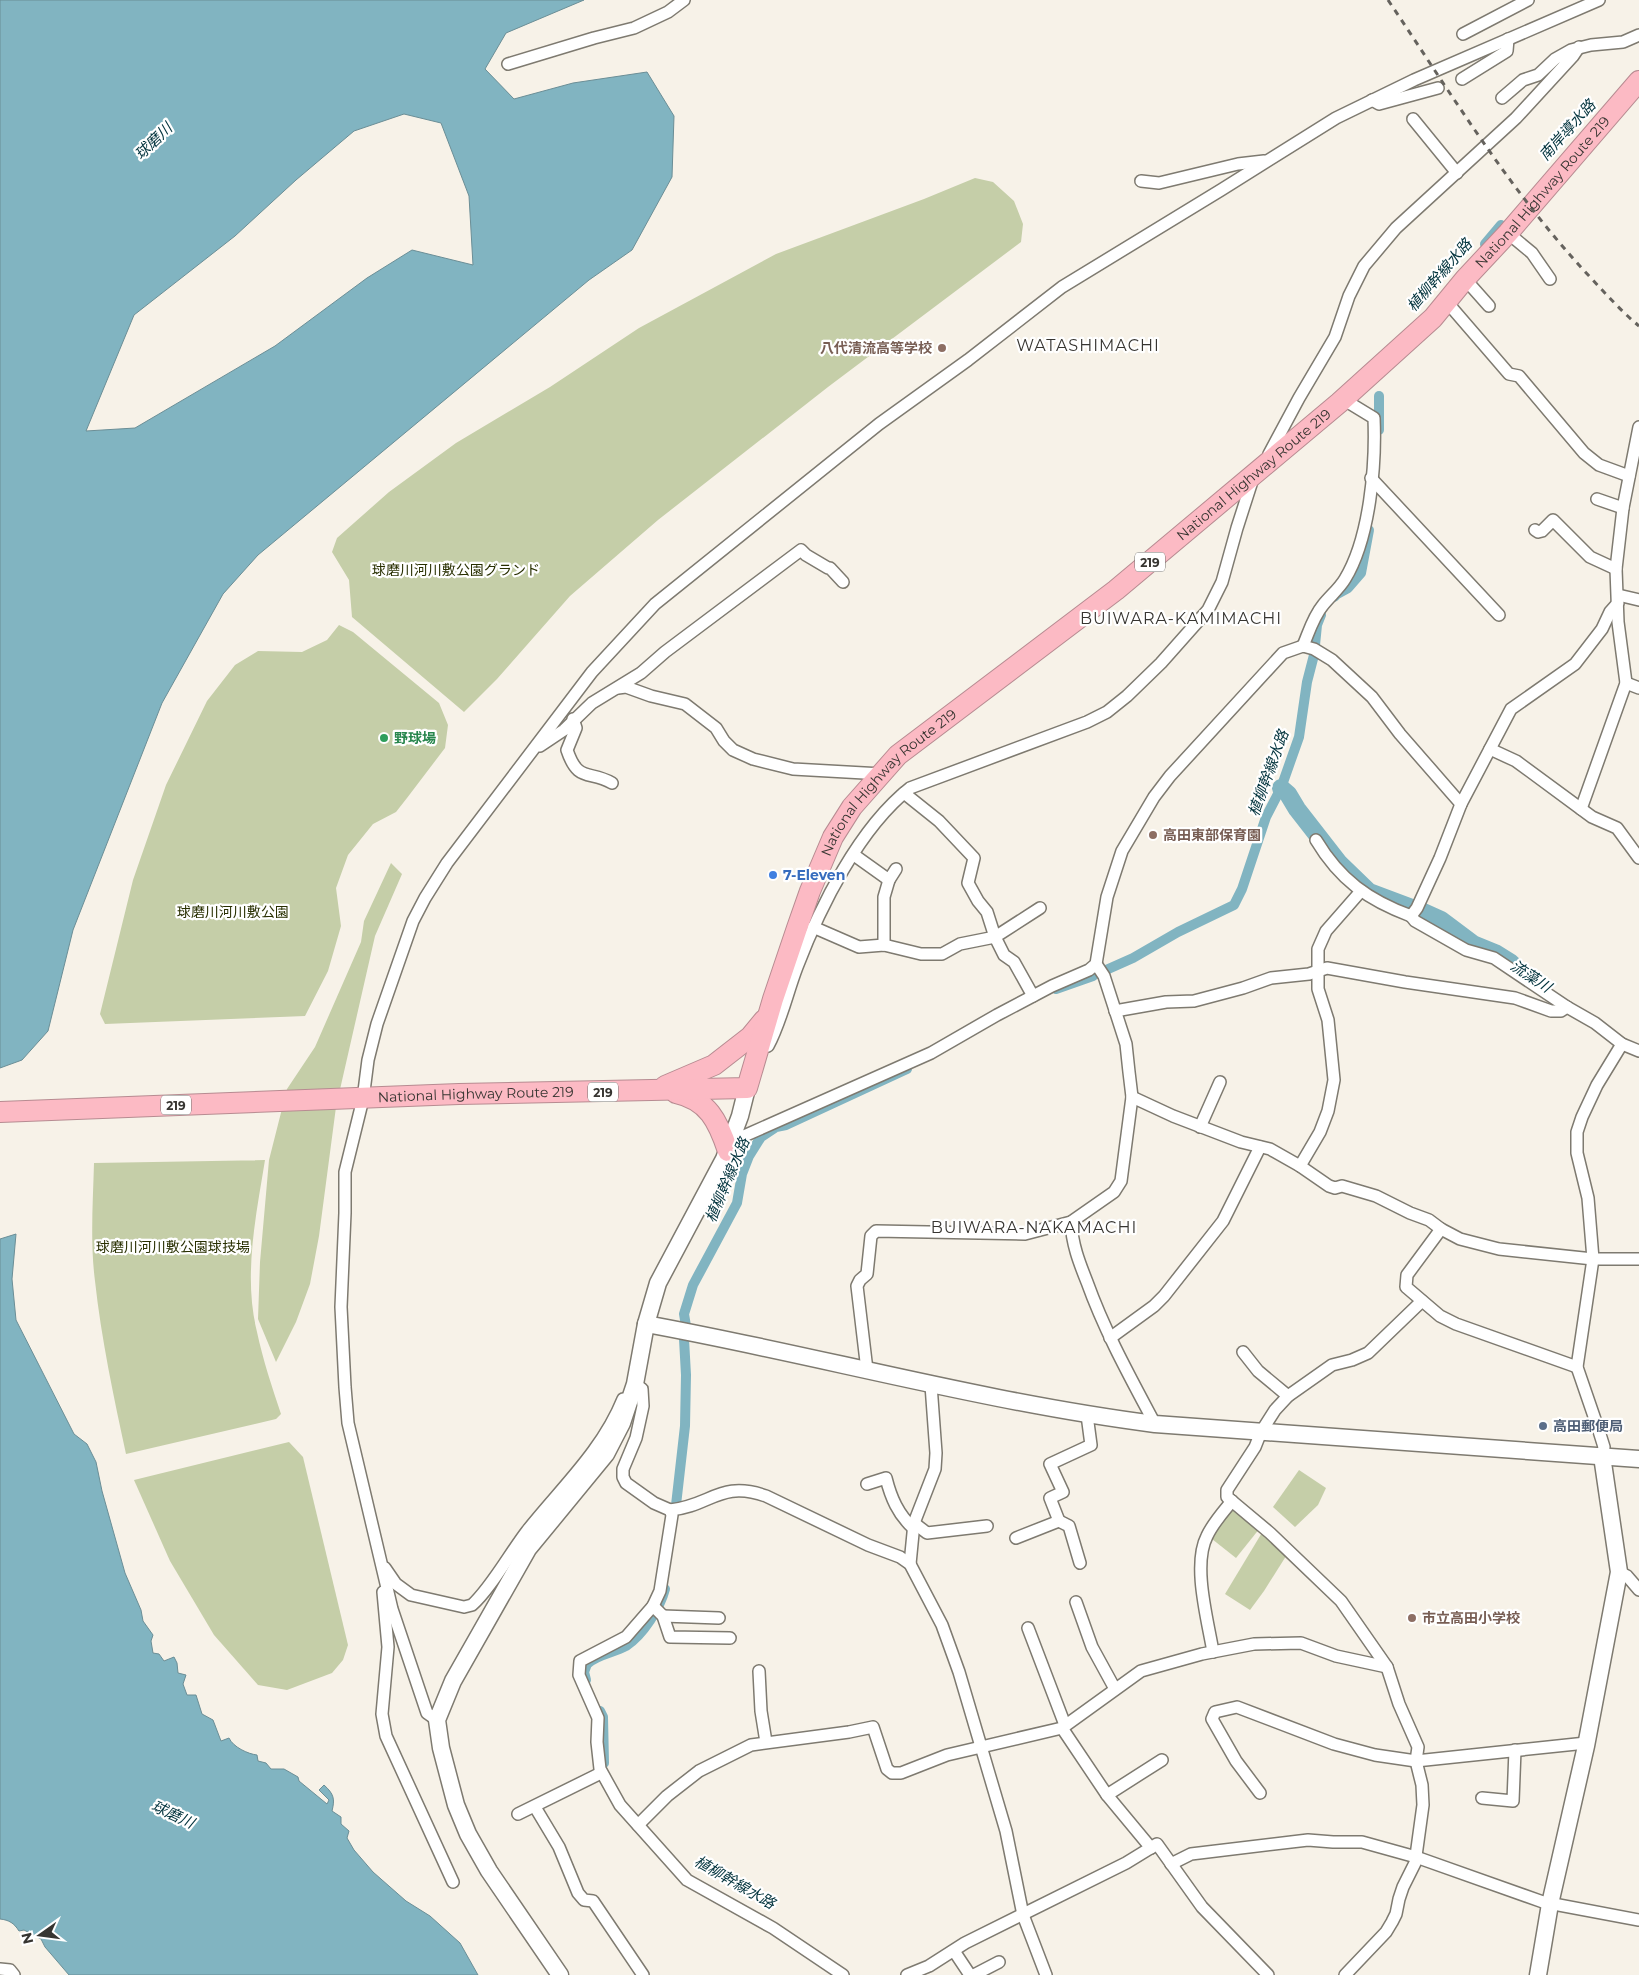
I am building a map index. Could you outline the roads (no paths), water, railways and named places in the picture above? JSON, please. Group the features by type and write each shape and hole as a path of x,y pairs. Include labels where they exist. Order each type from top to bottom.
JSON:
{"highway":[{"name":"National Highway Route 219","path":"0,1112 459,1094 747,1088 769,1013 810,891 833,837 852,807 898,755 1116,590 1345,398 1433,318 1639,81"},
{"path":"659,1089 714,1064 750,1037 769,1013"},
{"path":"659,1089 694,1098 710,1111 731,1142"}],"street":[{"path":"508,64 634,28 668,12 684,0"},
{"path":"1463,34 1528,0"},
{"path":"437,1720 427,1714 392,1610 348,1422 341,1307 345,1213 344,1172 365,1098 368,1060 384,1000 424,898 447,864 592,672 655,604 879,424 968,360 1062,287 1336,118 1414,80 1599,0"},
{"path":"1502,98 1523,80 1538,75 1555,60 1578,47 1624,42 1639,35"},
{"path":"1462,79 1507,50 1508,39"},
{"path":"560,1975 490,1871 468,1834 456,1805 441,1748 437,1720 453,1681 528,1549 606,1454 622,1423 634,1384 646,1324 658,1283 731,1142 747,1088 770,1042 813,927 831,891 887,808 910,788 1086,722 1107,712 1127,696 1167,656 1208,610 1222,582 1236,528 1251,490 1255,474 1271,451 1299,398 1335,337 1349,296 1364,266 1396,228 1516,118 1574,56 1578,47"},
{"path":"1372,100 1379,104 1438,88"},
{"path":"1413,119 1457,172"},
{"path":"1141,181 1159,183 1238,164 1268,161"},
{"path":"1508,232 1532,253 1550,279"},
{"path":"1465,279 1489,306"},
{"path":"1446,301 1509,374 1519,376 1584,454 1599,465 1629,481 1639,491"},
{"path":"1303,646 1322,606 1346,578 1361,544 1367,512 1374,452 1374,418 1351,404 1345,398"},
{"path":"1582,809 1626,682 1618,622 1616,569 1623,508 1639,427"},
{"path":"1371,478 1499,615"},
{"path":"1597,498 1623,508"},
{"path":"1535,530 1538,532 1542,531 1553,520 1590,557 1616,569"},
{"path":"618,688 641,673 665,652 801,550 814,560 830,568 843,582"},
{"path":"1618,599 1639,600"},
{"path":"1411,916 1440,858 1461,804 1511,709 1574,664 1602,629 1618,599"},
{"path":"867,1370 857,1286 860,1280 867,1274 871,1236 876,1231 988,1232 1020,1235 1071,1222 1114,1192 1121,1181 1132,1097 1126,1044 1104,976 1096,964 1106,897 1122,851 1154,798 1170,776 1283,653 1303,646 1314,649 1332,660 1372,697 1400,734 1461,804"},
{"path":"1626,682 1639,688"},
{"path":"531,753 564,730 573,719 607,692 626,687 651,696 685,704 716,728 724,741 733,750 753,759 793,769 882,774"},
{"path":"573,719 576,728 567,750 571,762 579,772 590,777 602,777 612,783"},
{"path":"1490,749 1516,760 1592,817 1617,828 1639,858"},
{"path":"904,793 939,821 974,858 968,883 987,912 994,937 1004,955 1014,962 1033,996"},
{"path":"1316,840 1328,858 1361,891 1393,909 1411,916 1415,921 1466,950 1494,958 1567,1007 1595,1023 1622,1044 1639,1051"},
{"path":"854,855 889,880"},
{"path":"884,945 884,897 889,880 896,869"},
{"path":"1300,1166 1320,1132 1328,1111 1334,1080 1328,1020 1318,989 1320,942 1326,931 1361,891"},
{"path":"813,927 859,947 884,945 921,954 942,954 960,944 994,937 1040,908"},
{"path":"731,1142 884,1075 931,1052 997,1014 1088,970 1096,964"},
{"path":"1115,1012 1166,1002 1194,1001 1243,988 1271,978 1309,974 1326,968 1515,998 1551,1011 1561,1011 1567,1007"},
{"path":"1538,1975 1550,1904 1586,1743 1619,1572 1602,1456 1604,1447 1576,1367 1592,1259 1587,1193 1577,1153 1577,1132 1597,1085 1622,1044"},
{"path":"1200,1127 1220,1082"},
{"path":"1132,1097 1200,1127 1241,1142 1270,1149 1300,1166 1329,1186 1335,1188 1342,1186 1376,1196 1429,1220 1460,1239 1499,1249 1592,1259 1639,1259"},
{"path":"1110,1338 1154,1306 1164,1296 1223,1221 1260,1147"},
{"path":"1071,1222 1075,1251 1095,1304 1110,1338 1156,1424"},
{"path":"1441,1228 1407,1275 1406,1287 1440,1316 1456,1324 1576,1367"},
{"path":"1345,1975 1386,1932 1396,1914 1398,1899 1415,1863 1423,1805 1422,1785 1416,1760 1418,1747 1387,1667 1341,1601 1270,1533 1227,1497 1227,1490 1256,1447 1261,1432 1275,1410 1288,1396 1332,1365 1352,1360 1368,1353 1422,1301"},
{"path":"646,1324 686,1331 931,1385 1087,1416 1156,1424 1639,1459"},
{"path":"1243,1352 1258,1371 1288,1396"},
{"path":"382,1565 396,1584 411,1595 464,1607 472,1605 527,1531 587,1460 611,1426 639,1358"},
{"path":"634,1384 642,1389 643,1406 636,1438 623,1469 623,1477 626,1483 654,1503 670,1510 687,1508 725,1492 738,1490 752,1491 868,1545 900,1557 910,1564 942,1625 952,1650 1006,1831 1023,1915 1046,1975"},
{"path":"910,1564 914,1525 935,1469 936,1453 931,1385"},
{"path":"1080,1563 1069,1526 1060,1521 1050,1498 1063,1492 1050,1464 1091,1445 1087,1416"},
{"path":"867,1484 886,1478 890,1494 897,1509 914,1525 927,1533 987,1526"},
{"path":"1213,1652 1202,1586 1201,1558 1206,1537 1220,1515 1232,1501"},
{"path":"670,1510 672,1515 658,1610 670,1637 730,1638"},
{"path":"1016,1538 1060,1521"},
{"path":"382,1565 384,1617 388,1647 382,1714 386,1736 453,1882"},
{"path":"1619,1572 1627,1576 1639,1590"},
{"path":"1076,1602 1092,1647 1115,1689"},
{"path":"719,1618 658,1610 626,1637 580,1661 579,1675 598,1718 597,1742 602,1773 620,1805 640,1823 675,1869 687,1880 774,1928 843,1975"},
{"path":"1028,1628 1064,1727 1107,1795 1151,1848"},
{"path":"640,1823 667,1796 700,1771 751,1745 873,1727 887,1769 892,1773 901,1773 947,1755 1064,1727 1141,1671 1213,1652 1254,1644 1301,1643 1336,1656 1387,1667"},
{"path":"759,1671 761,1710 766,1742"},
{"path":"1260,1793 1236,1761 1212,1719 1215,1712 1237,1707 1334,1744 1375,1755 1416,1760 1586,1743"},
{"path":"1482,1798 1513,1801 1515,1750"},
{"path":"1107,1795 1162,1760"},
{"path":"518,1814 602,1773"},
{"path":"535,1806 559,1847 578,1893 584,1900 593,1901 644,1975"},
{"path":"1171,1864 1191,1854 1308,1840 1362,1842 1416,1858 1550,1904 1639,1920"},
{"path":"907,1975 929,1966 965,1943 1126,1863 1156,1844 1202,1908 1268,1975"},
{"path":"954,1951 970,1975"},
{"path":"974,1975 999,1962"},
{"path":"0,1969 10,1970 14,1975"}],"water":[{"name":"球磨川","path":"0,0 584,0 506,33 485,69 514,99 573,83 647,72 674,116 672,177 632,250 589,280 258,555 223,594 162,703 73,930 48,1031 22,1060 0,1068","holes":["404,114 441,123 469,196 473,265 412,250 367,278 275,346 135,428 86,431 134,315 235,236 296,180 354,131"]},
{"name":"球磨川","path":"16,1234 12,1279 16,1320 74,1434 87,1444 96,1462 102,1491 125,1573 141,1610 143,1621 153,1635 151,1641 153,1653 159,1654 164,1661 174,1657 178,1673 186,1675 183,1684 187,1695 196,1695 202,1714 213,1720 221,1741 229,1738 241,1750 257,1755 258,1761 266,1763 271,1769 284,1769 298,1777 299,1781 327,1804 329,1800 319,1790 324,1785 333,1797 332,1811 341,1817 341,1824 349,1831 347,1838 354,1850 373,1872 406,1901 430,1916 460,1943 478,1975 69,1975 45,1947 41,1939 24,1930 19,1931 11,1922 0,1919 0,1239"}],"waterway":[{"name":"南岸導水路","path":"1485,244 1501,225"},
{"name":"植柳幹線水路","path":"1379,396 1379,430"},
{"name":"植柳幹線水路","path":"1334,597 1348,588 1361,573 1369,530"},
{"name":"植柳幹線水路","path":"1106,970 1133,958 1178,932 1234,905 1242,889 1266,817 1281,788 1299,737 1307,682 1314,655 1317,625 1321,615"},
{"name":"流藻川","path":"1281,788 1288,794 1297,809 1339,863 1369,892 1409,907"},
{"name":"流藻川","path":"1421,911 1441,920 1473,944 1495,953 1511,963"},
{"name":"植柳幹線水路","path":"1056,989 1093,976"},
{"name":"植柳幹線水路","path":"676,1505 685,1426 686,1375 684,1339 686,1326 684,1314 693,1285 737,1203 742,1174 749,1156 761,1137 776,1127 786,1125 907,1069"},
{"name":"植柳幹線水路","path":"586,1680 584,1672 587,1664 596,1658 626,1646 639,1635 655,1612 665,1589"},
{"name":"植柳幹線水路","path":"600,1711 603,1717 604,1763"}],"railway":[{"path":"1388,0 1459,108 1535,212 1590,277 1639,326"}],"place":[{"name":"八代清流高等学校","path":"942,348"},
{"name":"野球場","path":"384,738"},
{"name":"高田東部保育園","path":"1153,835"},
{"name":"7-Eleven","path":"773,875"},
{"name":"高田郵便局","path":"1543,1426"},
{"name":"市立高田小学校","path":"1412,1618"}],"district":[{"name":"WATASHIMACHI","path":"1088,345"},
{"name":"BUIWARA-KAMIMACHI","path":"1181,618"},
{"name":"BUIWARA-NAKAMACHI","path":"1034,1227"}],"park label":[{"name":"球磨川河川敷公園グランド","path":"456,570"},
{"name":"球磨川河川敷公園","path":"233,912"},
{"name":"球磨川河川敷公園球技場","path":"173,1247"}]}
